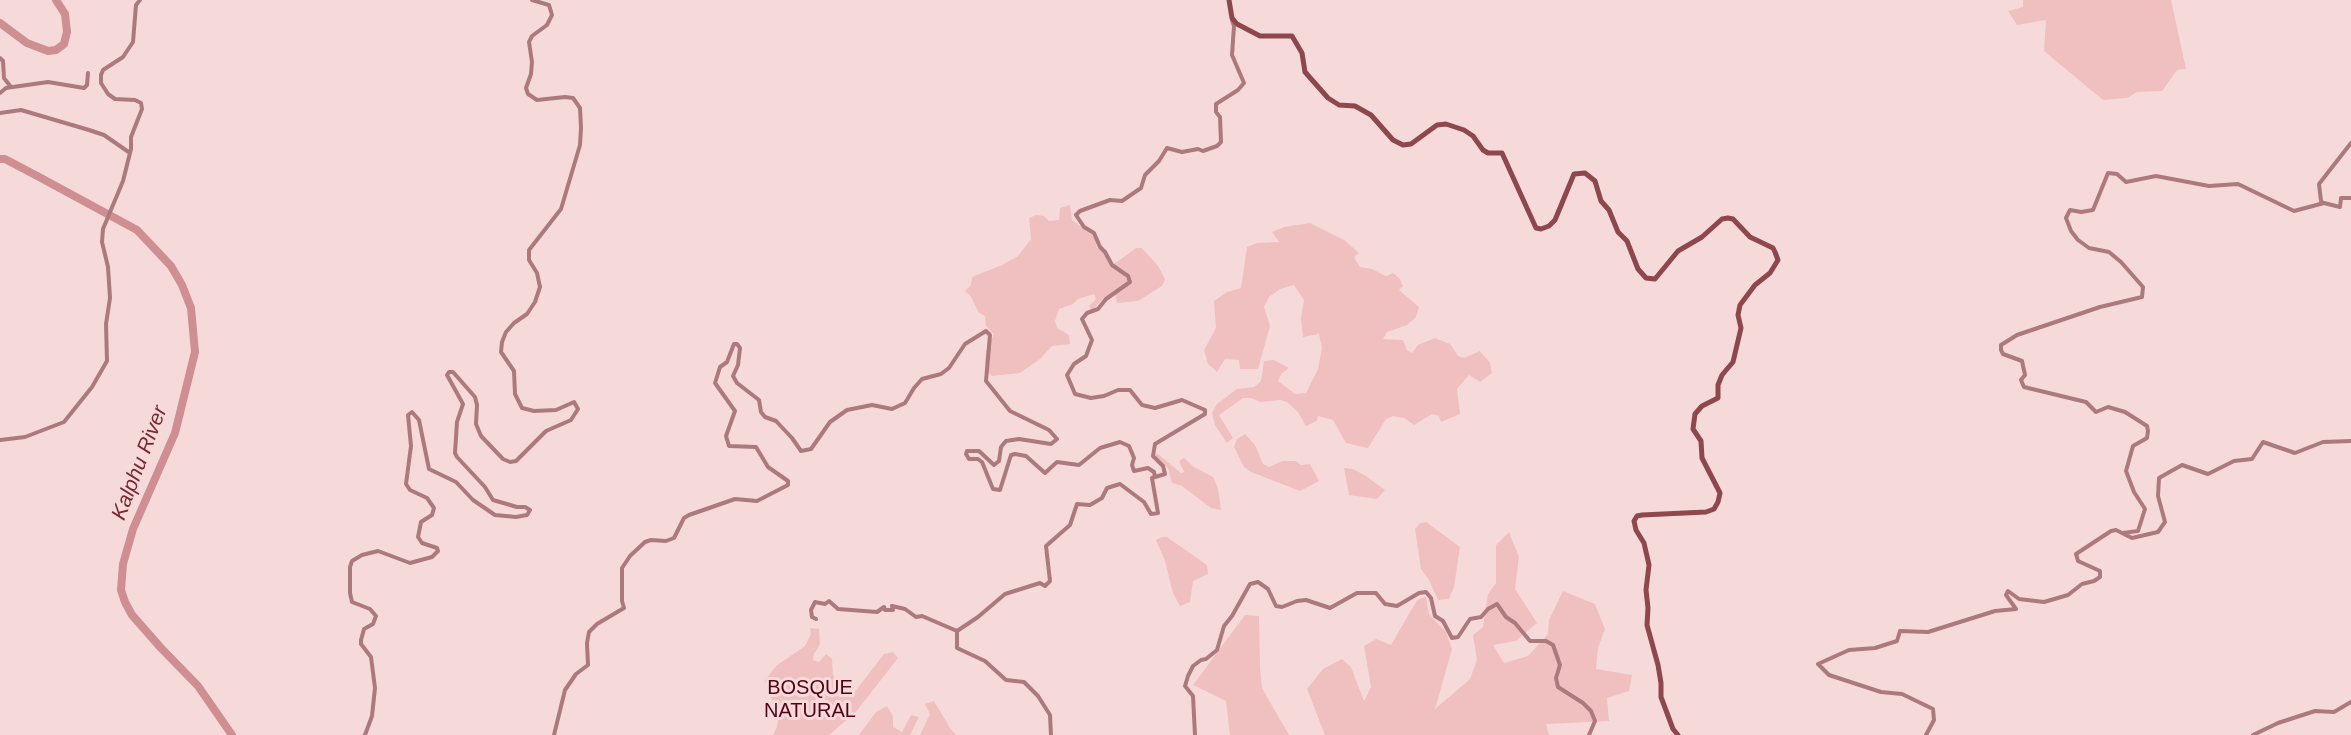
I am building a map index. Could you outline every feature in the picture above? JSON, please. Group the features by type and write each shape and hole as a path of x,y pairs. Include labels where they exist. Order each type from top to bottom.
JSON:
{"street":[{"path":"0,440 25,437 64,422 92,387 108,357 106,324 110,298 108,267 102,242 105,224 123,181 131,138 140,115 141,103 135,100 115,99 108,94 101,83 101,75 103,70 123,57 133,42 136,5 140,0"},
{"path":"364,735 372,716 375,688 371,657 361,644 361,640 364,629 373,624 376,616 370,609 352,602 349,572 352,561 362,555 378,551 410,563 432,557 438,551 435,546 422,543 418,537 421,522 432,515 434,508 427,498 407,486 411,446 408,415 412,412 419,420 429,469 456,482 473,500 495,515 516,517 527,515 530,510 493,500 485,487 455,453 457,422 463,404 447,375 453,372 475,397 476,424 481,436 503,459 510,462 516,461 546,431 571,420 578,409 574,402 556,410 534,411 522,408 515,394 514,371 501,352 506,332 514,323 528,315 535,302 540,287 537,273 529,260 529,250 561,209 579,145 581,128 580,108 573,98 565,96 537,100 528,94 526,88 532,62 530,42 532,36 547,25 552,15 549,5 532,0"},
{"path":"957,631 1005,594 1040,583 1045,586 1050,581 1046,546 1070,525 1077,504 1090,505 1102,498 1107,488 1120,484 1144,501 1151,514 1158,513 1152,478 1165,474 1163,466 1153,456 1155,444 1205,414 1205,410 1189,401 1182,400 1155,408 1142,405 1130,390 1118,390 1091,398 1075,394 1067,375 1074,364 1086,356 1092,340 1082,319 1087,313 1098,309 1106,299 1130,282 1128,276 1112,265 1094,233 1084,227 1076,215 1080,211 1110,200 1122,201 1141,188 1145,175 1167,148 1182,152 1198,149 1203,151 1217,146 1221,141 1216,104 1238,90 1244,83 1232,55 1234,26 1229,0"},
{"path":"1232,18 1238,24 1260,36 1292,36 1302,53 1305,72 1328,98 1339,105 1355,106 1371,115 1393,140 1402,145 1411,144 1437,125 1446,124 1464,130 1473,136 1488,153 1502,153 1536,228 1549,226 1556,220 1574,174 1585,172 1592,176 1601,201 1609,210 1618,232 1627,241 1638,269 1646,278 1655,279 1678,251 1702,237 1722,219 1733,219 1750,237 1773,248 1778,260 1770,273 1755,285 1740,305 1737,315 1741,328 1733,363 1722,375 1718,385 1718,398 1702,406 1695,414 1693,429 1701,441 1702,458 1720,494 1718,502 1714,509 1706,512 1642,515 1637,516 1634,521 1636,530 1644,543 1649,566 1646,590 1647,625 1658,665 1661,683 1660,697 1673,729 1678,735"},
{"path":"0,58 3,61 4,78 12,87"},
{"path":"0,93 12,87 48,82 84,88 87,85 88,73"},
{"path":"0,113 21,110 96,132 130,153"},
{"path":"2324,203 2321,201 2319,184 2351,143"},
{"path":"2123,533 2138,531 2145,509 2134,492 2126,471 2133,446 2146,438 2148,431 2146,426 2125,412 2108,407 2096,412 2086,402 2029,389 2021,384 2025,375 2022,361 2003,354 2001,350 2001,345 2017,335 2100,307 2142,297 2143,287 2121,262 2109,252 2089,248 2078,240 2071,231 2066,218 2070,210 2080,212 2093,210 2108,173 2117,174 2126,182 2156,176 2210,186 2238,184 2294,211 2324,203 2340,207 2341,198 2351,198"},
{"path":"554,735 565,690 576,674 588,665 587,643 590,632 597,624 624,608 622,568 630,556 645,542 666,541 674,538 684,518 689,515 735,499 757,501 788,485 788,481 768,467 756,447 729,446 726,436 735,411 715,383 720,367 727,362 734,344 740,348 738,365 733,376 737,383 759,400 765,417 776,421 801,451 811,449 830,422 847,410 872,405 892,409 905,403 922,379 941,374 949,368 965,344 986,331 990,335 986,381 1010,411 1049,430 1057,439 1051,444 1019,439 1005,441 1001,447 999,461 994,465 979,451 967,451 969,459 978,459 982,462 993,489 999,489 1011,455 1026,456 1045,473 1057,462 1079,465 1100,448 1120,442 1129,446 1134,458 1132,465 1134,471 1148,468 1154,472 1155,477"},
{"path":"1926,735 1934,720 1933,709 1902,694 1881,692 1829,675 1818,664 1849,650 1875,648 1897,640 1900,631 1928,632 1995,611 2016,609 2006,595 2008,591 2019,600 2044,602 2068,595 2077,586 2094,581 2101,575 2097,568 2078,561 2076,554 2103,538 2107,532 2116,530 2132,538 2158,532 2165,522 2158,496 2159,478 2182,465 2208,474 2234,461 2252,459 2263,442 2295,453 2323,442 2351,441"},
{"path":"1195,735 1193,696 1185,686 1188,676 1194,666 1201,660 1206,660 1216,650 1224,626 1250,584 1258,582 1268,589 1276,606 1282,607 1306,600 1330,608 1357,593 1364,595 1376,593 1385,604 1397,606 1413,596 1426,592 1431,598 1435,616 1443,621 1452,638 1458,637 1470,619 1481,617 1497,604 1506,617 1515,623 1530,641 1546,641 1553,645 1560,665 1556,678 1558,687 1591,711 1595,721 1589,735"},
{"path":"816,620 812,617 811,610 815,602 825,604 829,602 838,609 877,612 884,607 885,610 893,610 892,606 905,609 916,616 922,615 957,631"},
{"path":"957,631 957,648 985,661 1006,680 1024,682 1038,696 1050,715 1051,735"},
{"path":"2253,735 2315,711 2334,712 2351,702"}],"green space":[{"path":"2023,0 2171,0 2186,69 2177,70 2162,91 2137,92 2127,98 2103,100 2044,51 2046,20 2017,25 2008,11 2023,7"},
{"path":"1070,205 1072,220 1095,237 1097,248 1105,253 1108,261 1128,278 1127,283 1104,298 1092,310 1089,306 1096,299 1094,294 1059,309 1055,321 1057,328 1069,335 1070,344 1052,346 1040,359 1020,373 992,376 987,371 985,361 986,351 994,334 986,326 985,316 979,313 971,297 965,291 971,285 972,277 1018,256 1031,239 1029,218 1036,215 1044,216 1049,221 1059,220 1060,208"},
{"path":"1310,223 1344,240 1359,253 1354,257 1360,267 1372,269 1386,276 1393,273 1400,279 1403,286 1399,290 1419,307 1416,317 1407,325 1387,332 1383,339 1403,340 1407,350 1412,353 1418,345 1435,338 1450,344 1458,356 1464,358 1480,351 1490,363 1492,373 1480,382 1469,375 1457,389 1460,414 1441,422 1439,416 1432,414 1414,425 1404,418 1393,416 1386,419 1368,448 1346,443 1333,420 1318,416 1317,421 1306,426 1298,412 1287,402 1280,400 1260,402 1251,398 1243,398 1219,415 1233,438 1227,443 1215,425 1212,413 1217,404 1237,389 1254,387 1261,381 1264,361 1274,360 1289,368 1281,374 1278,381 1295,394 1306,393 1318,369 1322,348 1319,334 1303,337 1301,318 1304,300 1294,285 1280,289 1269,297 1264,307 1270,326 1258,369 1240,369 1239,360 1225,359 1217,372 1208,364 1204,350 1216,328 1214,301 1227,292 1241,288 1247,247 1257,243 1279,242 1272,232 1284,227"},
{"path":"1136,248 1142,248 1158,266 1165,279 1162,286 1138,301 1117,303 1115,294 1132,281 1129,275 1114,264"},
{"path":"1245,434 1255,445 1263,464 1269,467 1282,461 1296,461 1301,465 1310,464 1319,481 1300,491 1251,472 1244,467 1234,447 1237,439"},
{"path":"1157,453 1181,473 1184,472 1179,461 1184,458 1194,467 1213,477 1218,488 1221,510 1211,508 1182,486 1172,483 1168,468 1155,457"},
{"path":"1344,468 1353,469 1385,490 1377,499 1349,495"},
{"path":"1426,522 1460,547 1454,587 1449,599 1438,600 1421,569 1415,529 1420,523"},
{"path":"1509,532 1519,557 1515,589 1537,623 1516,641 1493,645 1504,663 1528,656 1548,634 1549,620 1563,591 1595,604 1605,629 1598,648 1596,669 1632,675 1629,691 1607,698 1609,721 1546,724 1549,735 1325,735 1307,689 1323,669 1342,659 1351,667 1364,701 1371,687 1364,646 1376,639 1391,645 1417,600 1426,597 1429,614 1446,632 1452,649 1435,709 1470,679 1477,660 1473,635 1483,627 1488,594 1496,583 1496,545"},
{"path":"1167,537 1207,565 1208,574 1193,581 1190,602 1180,606 1173,593 1165,561 1156,540"},
{"path":"1245,615 1259,616 1262,688 1289,735 1230,735 1226,701 1193,685"},
{"name":"BOSQUE NATURAL","path":"810,628 819,629 820,644 813,660 819,662 826,654 832,659 833,675 847,692 853,694 884,654 893,652 898,658 856,712 829,735 773,735 777,727 779,712 769,695 765,680 776,666 805,646 811,634"},
{"path":"934,701 956,735 920,735 930,714 925,704"},
{"name":"BOSQUE NATURAL","path":"887,706 893,716 893,727 902,732 911,715 919,717 910,735 859,735 876,712"}],"waterway":[{"name":"Kalphu River","path":"0,23 27,43 48,51 56,50 64,44 67,32 65,14 56,0"},
{"name":"Kalphu River","path":"0,159 5,159 137,230 171,266 182,285 191,308 195,352 175,433 133,529 123,564 121,590 132,615 198,686 232,735"}]}
